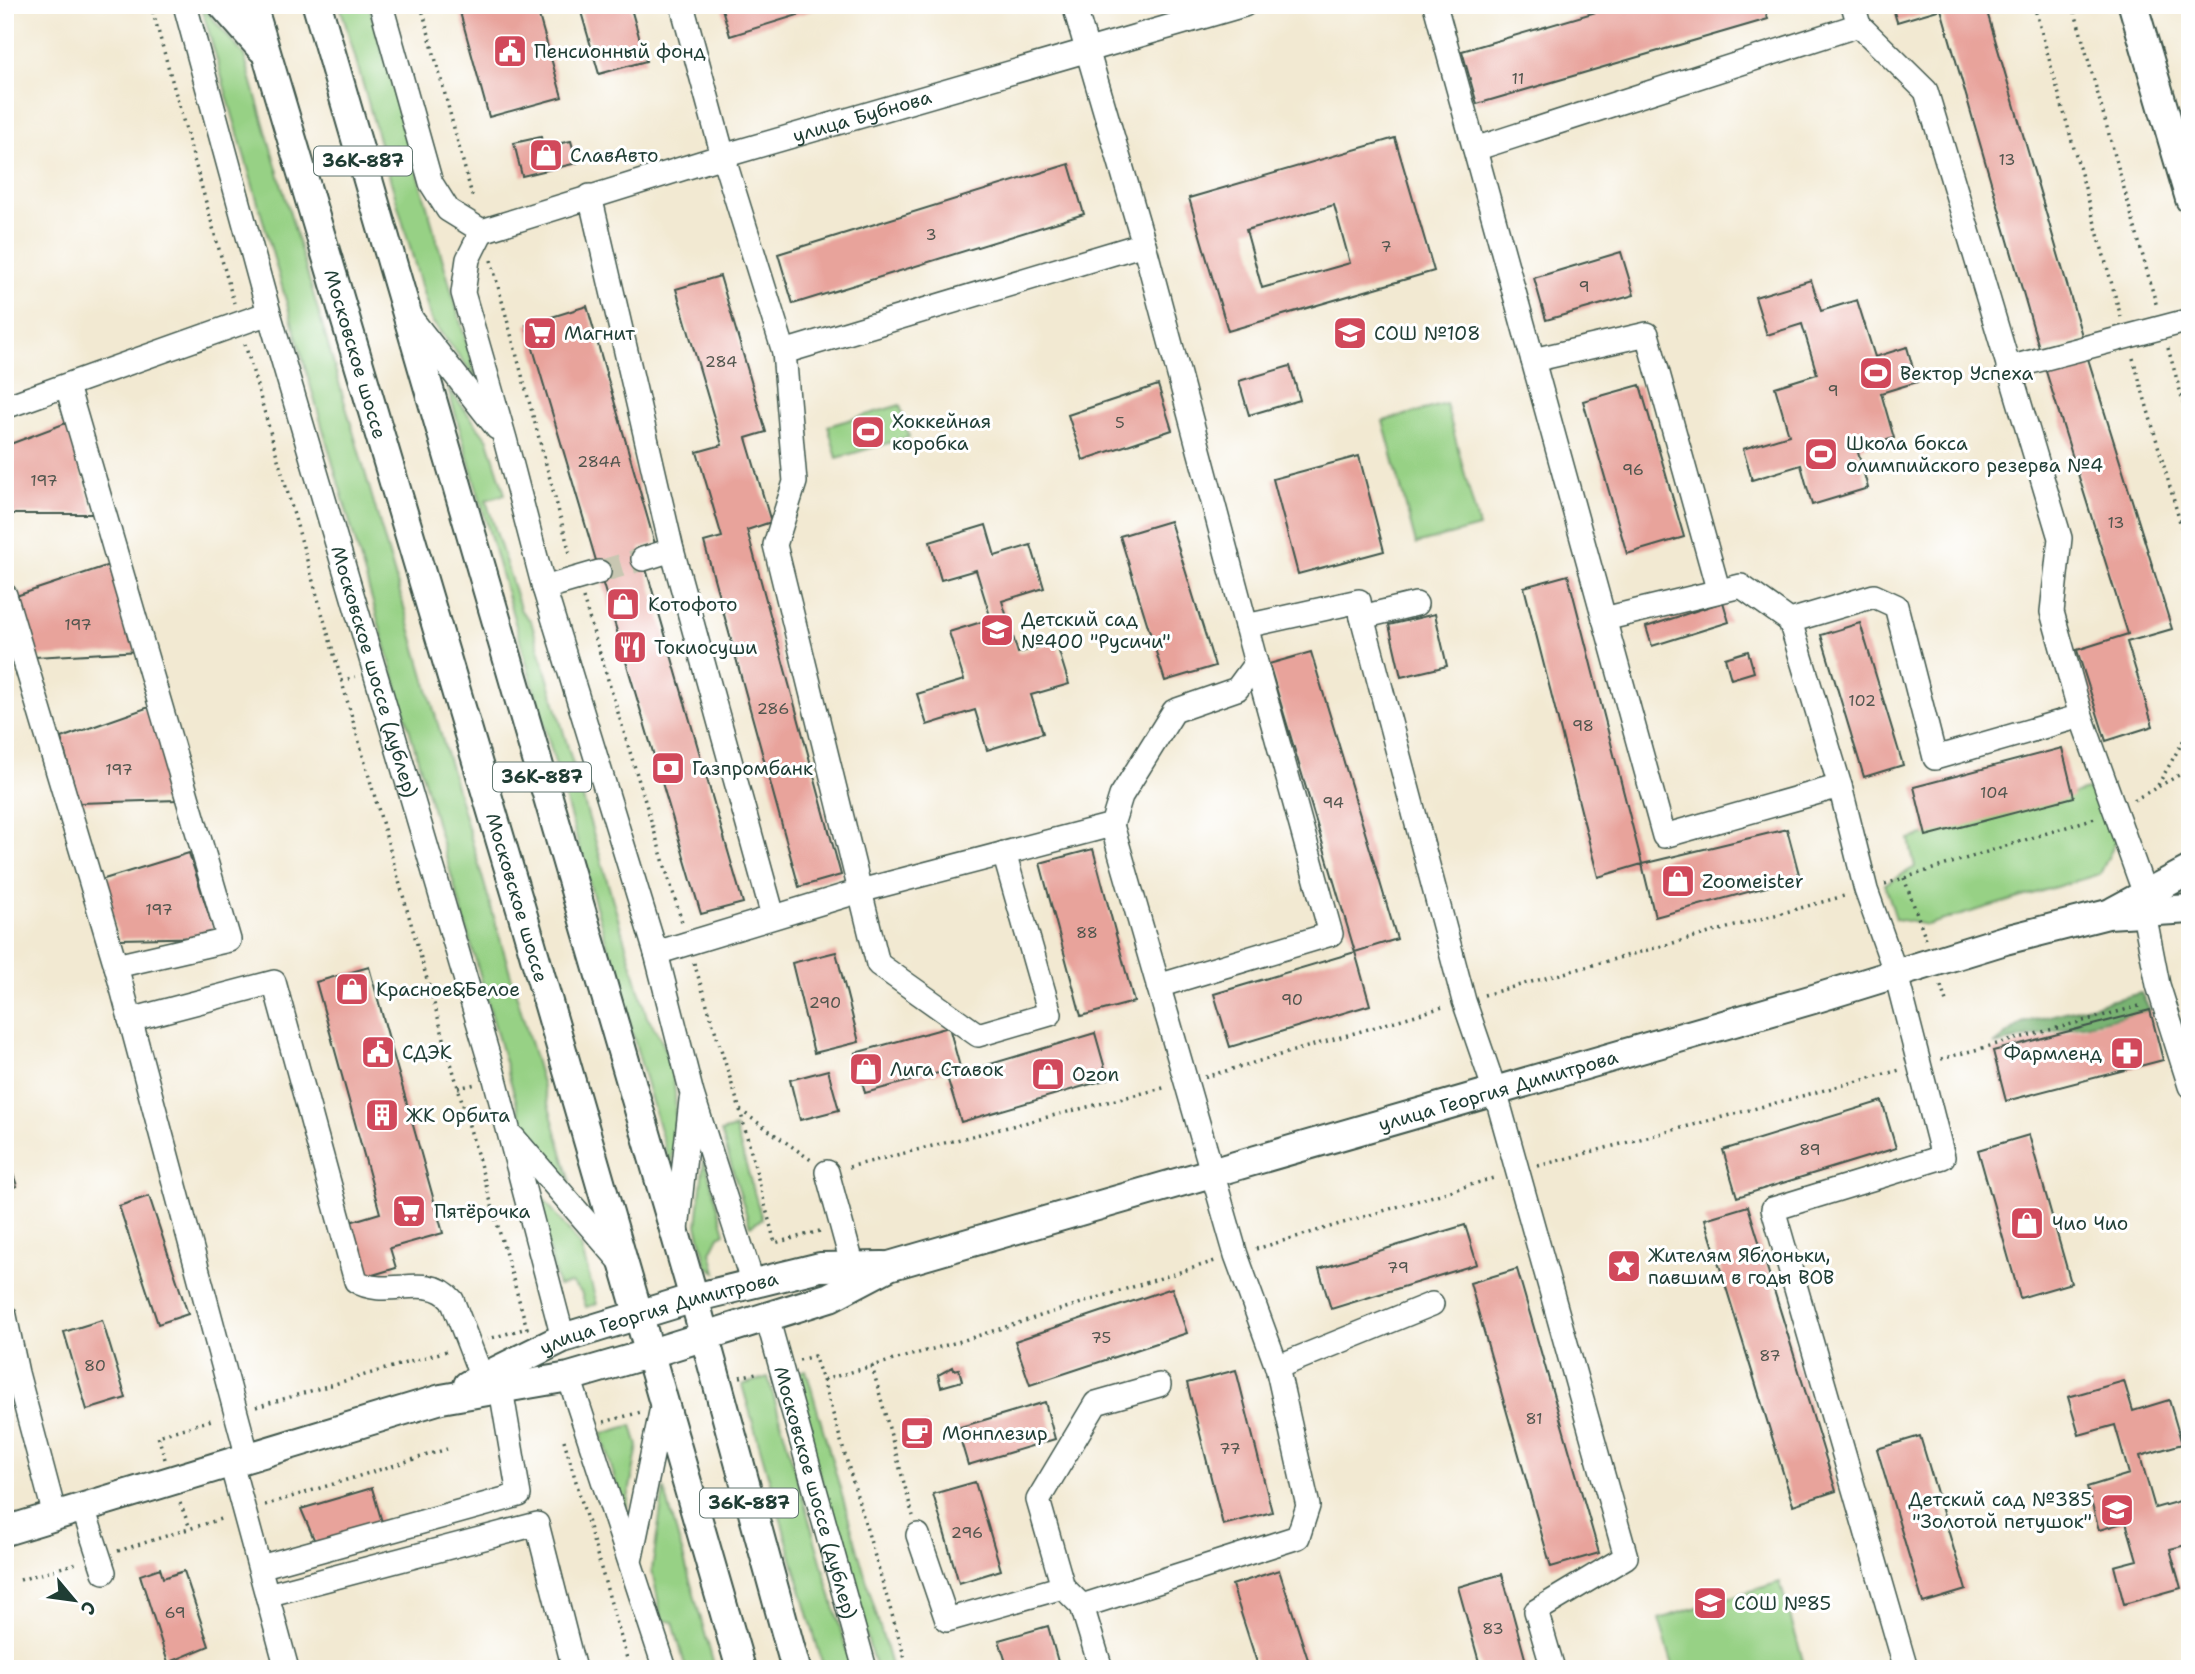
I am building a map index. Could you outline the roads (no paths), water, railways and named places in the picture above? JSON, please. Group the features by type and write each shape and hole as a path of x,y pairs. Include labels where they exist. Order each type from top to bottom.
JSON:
{"main road":[{"path":"223,5 265,53"},
{"name":"Московское шоссе","path":"252,5 526,926 662,1407 741,1669"},
{"path":"2133,5 2190,199"},
{"name":"36К-887","path":"318,7 694,1298 796,1669"},
{"name":"улица Георгия Димитрова","path":"2145,904 2190,870"},
{"name":"улица Георгия Димитрова","path":"5,1531 492,1384 569,1377 648,1354 830,1297 889,1266 2005,940 2145,904 2190,909"},
{"name":"улица Георгия Димитрова","path":"492,1384 563,1338 694,1298 820,1267 889,1266"}],"street":[{"name":"Московское шоссе (дублер)","path":"185,5 269,313 509,1133 563,1338"},
{"path":"381,5 431,183 448,210 482,231 468,259 463,293 544,588 656,953 692,1094 753,1284"},
{"path":"682,5 723,156 783,352 795,482 775,545 878,964 978,1035 1050,1014 1004,853"},
{"path":"1074,5 1144,244 1331,934 1158,986"},
{"name":"улица Бубнова","path":"482,231 723,156 1244,5"},
{"path":"1435,5 1664,836 1840,786"},
{"path":"1475,149 1856,15 1926,91 2060,537 2052,612 2081,716 2145,904 2163,999 2190,1086"},
{"path":"590,196 672,550 773,916"},
{"path":"783,352 1144,244"},
{"path":"5,407 269,313"},
{"path":"407,313 505,439"},
{"path":"2008,368 2190,320"},
{"path":"1533,360 1647,334 1718,590"},
{"path":"67,386 229,940 116,966"},
{"path":"643,559 672,550"},
{"path":"544,588 599,572"},
{"path":"1604,618 1741,586 1790,621 1840,786 1866,890 1896,974 1943,1157 1773,1209 1906,1669"},
{"path":"5,594 116,966 236,1413 239,1460 260,1567 287,1669"},
{"path":"1790,621 1874,596 1896,606 1935,758 2081,716"},
{"path":"1246,626 1359,601 1464,1001 1495,1091 1626,1557 1536,1611 1553,1669"},
{"path":"1362,617 1416,604"},
{"path":"1082,1606 1298,1537 1308,1506 1277,1367 1236,1255 1112,825 1121,796 1174,710 1237,689 1256,663"},
{"path":"656,953 687,941 860,891 1112,825"},
{"path":"130,1020 274,982 356,1281 366,1288 430,1287 444,1291 452,1300 469,1345 492,1384 519,1495 260,1567"},
{"path":"676,1240 692,1094"},
{"path":"509,1133 621,1262"},
{"path":"827,1172 853,1267"},
{"path":"1277,1367 1432,1304"},
{"path":"5,1316 11,1374 55,1516"},
{"name":"Московское шоссе (дублер)","path":"767,1317 865,1669"},
{"path":"569,1377 665,1669"},
{"path":"1101,1669 1082,1606 1063,1587 1038,1500 1096,1403 1159,1385"},
{"path":"631,1560 662,1407"},
{"path":"83,1508 104,1572"},
{"path":"267,1595 537,1524 574,1669"},
{"path":"918,1535 947,1620 1063,1587"}],"tunnel":[{"path":"599,572 643,559"}],"place":[{"name":"Пенсионный фонд","path":"510,51"},
{"name":"СлавАвто","path":"546,155"},
{"name":"Магнит","path":"540,333"},
{"name":"СОШ №108","path":"1350,333"},
{"name":"Вектор Успеха","path":"1876,373"},
{"name":"Хоккейная коробка","path":"868,432"},
{"name":"Школа бокса олимпийского резерва №4","path":"1821,454"},
{"name":"Котофото","path":"623,604"},
{"name":"Детский сад №400 \"Русичи\"","path":"997,630"},
{"name":"Токиосуши","path":"630,647"},
{"name":"Газпромбанк","path":"668,768"},
{"name":"Zoomeister","path":"1678,881"},
{"name":"Красное&Белое","path":"352,989"},
{"name":"СДЭК","path":"378,1052"},
{"name":"Фармленд","path":"2127,1053"},
{"name":"Лига Ставок","path":"866,1069"},
{"name":"Ozon","path":"1048,1074"},
{"name":"ЖК Орбита","path":"382,1115"},
{"name":"Пятёрочка","path":"409,1211"},
{"name":"Чио Чио","path":"2027,1223"},
{"name":"Жителям Яблоньки, павшим в годы ВОВ","path":"1624,1266"},
{"name":"Монплезир","path":"917,1433"},
{"name":"Детский сад №385 \"Золотой петушок\"","path":"2117,1510"},
{"name":"СОШ №85","path":"1710,1603"}]}
